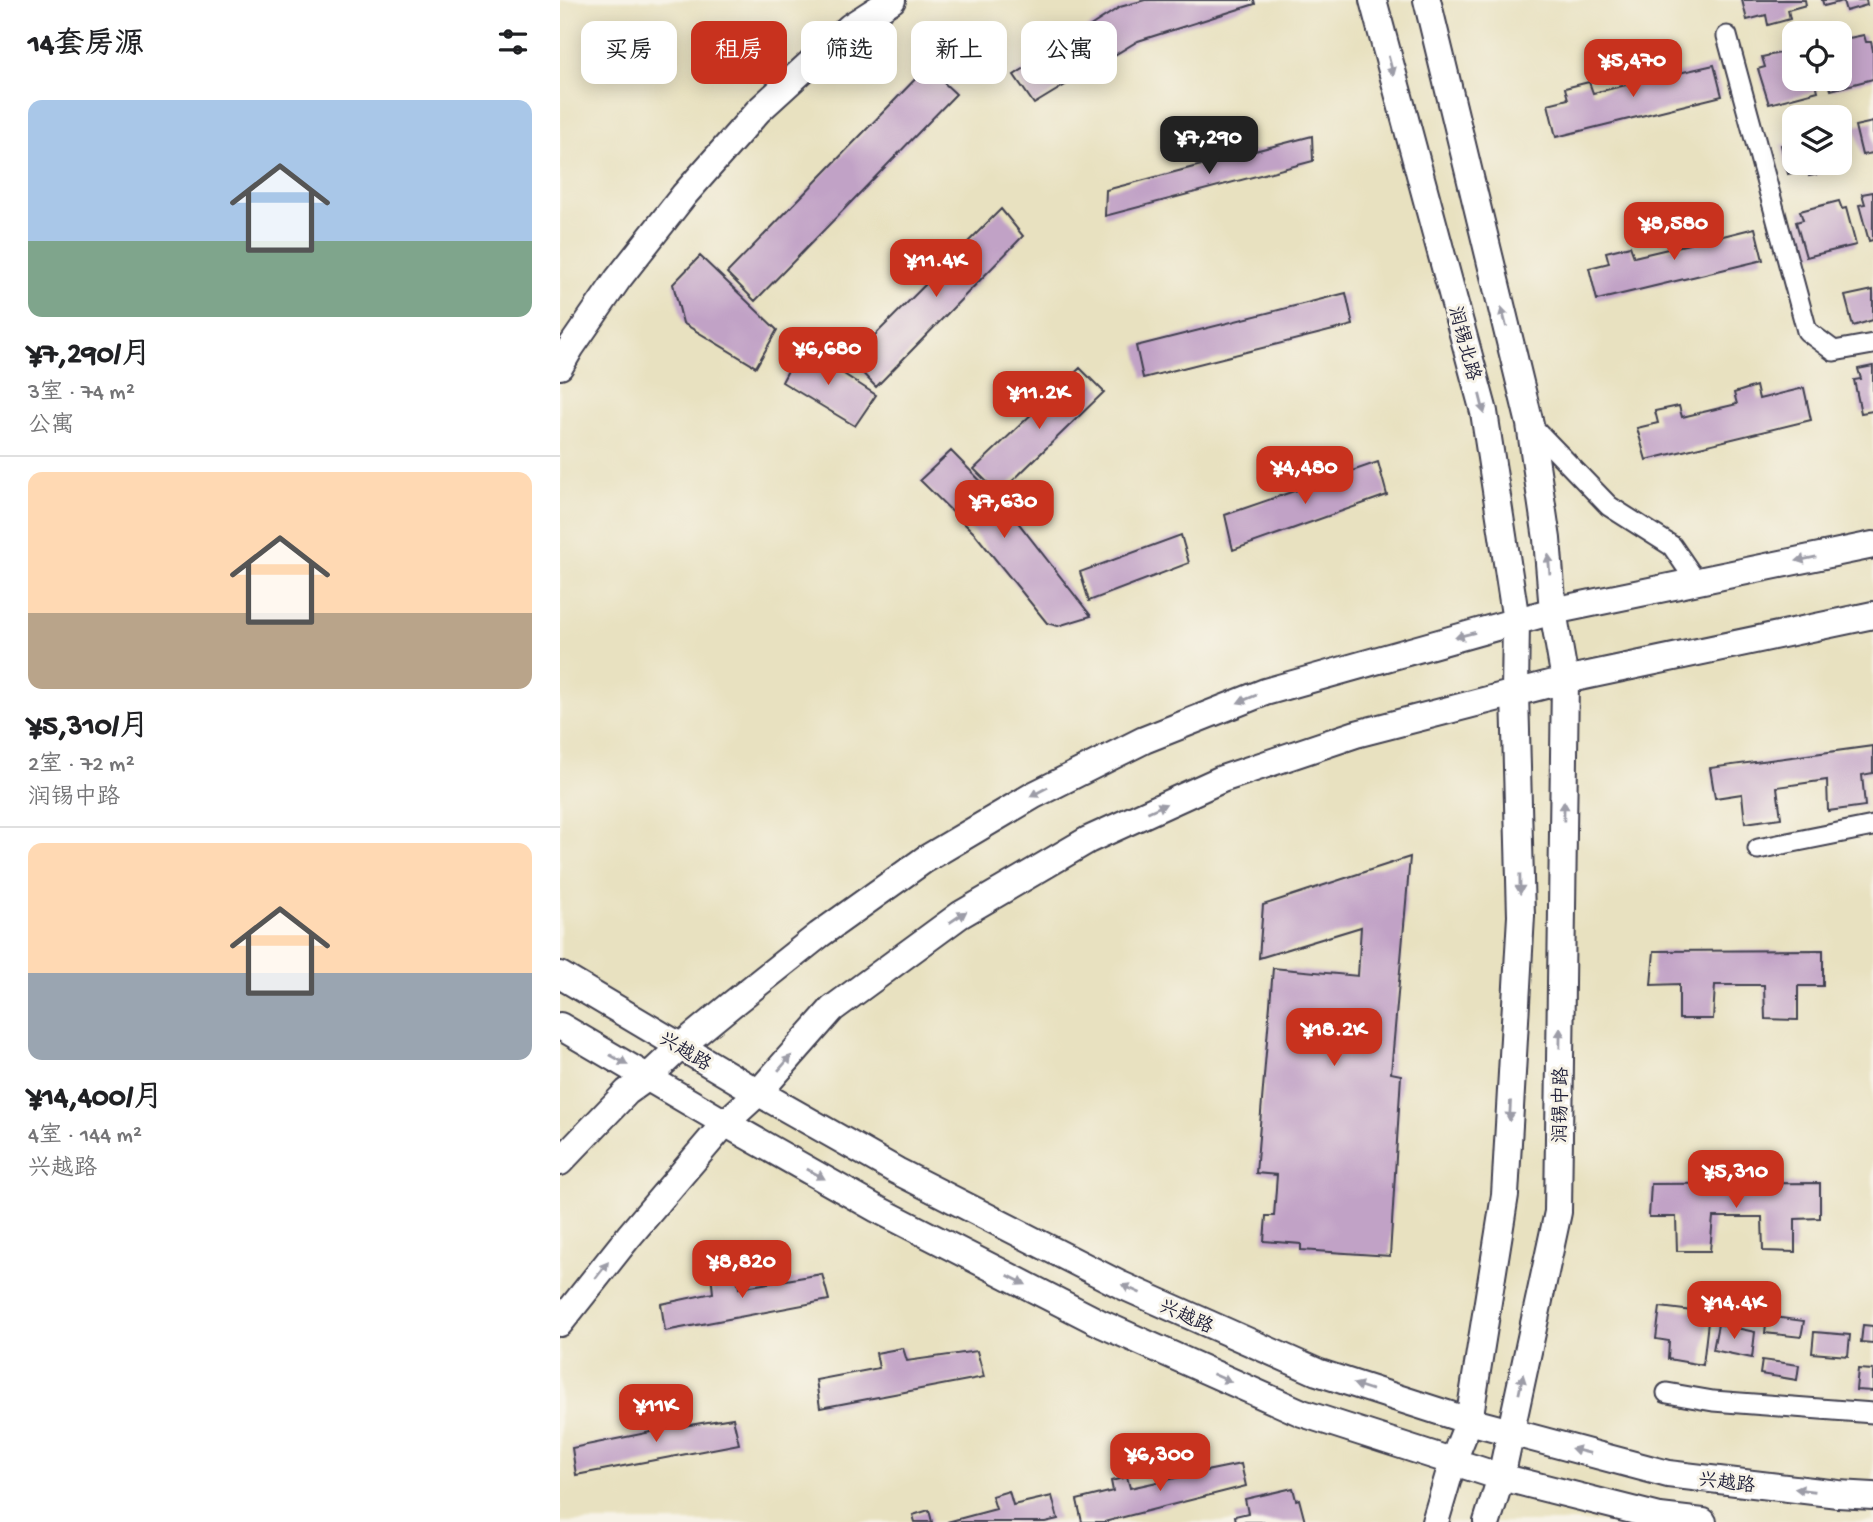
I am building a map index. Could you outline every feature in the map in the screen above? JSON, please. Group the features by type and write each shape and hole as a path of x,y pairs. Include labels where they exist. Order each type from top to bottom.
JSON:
{"main road":[{"path":"560,366 618,279 684,195 758,111 850,27 892,0"},
{"name":"润锡北路","path":"1373,0 1484,412 1516,621 1515,693"},
{"path":"1427,0 1530,424 1547,539 1553,611 1565,680"},
{"path":"560,1162 627,1092 819,935 924,860 1034,795 1144,740 1265,692 1553,611 1873,545"},
{"path":"560,1323 629,1236 725,1123 759,1092 832,1009 960,915 1088,839 1222,779 1356,734 1565,680 1873,615"},
{"name":"润锡中路","path":"1487,1522 1501,1477 1558,1212 1565,680"},
{"path":"1435,1522 1453,1461 1469,1421 1505,1195 1521,916 1515,693"},
{"name":"兴越路","path":"560,975 897,1171 1121,1285 1317,1373 1469,1421 1668,1474 1873,1496"},
{"path":"560,1026 877,1209 1102,1324 1302,1413 1501,1477 1660,1517 1703,1522"}],"street":[{"path":"1727,36 1807,331 1834,351 1873,344"},
{"path":"1530,424 1609,506 1672,545 1696,581"},
{"path":"1758,849 1873,827"},
{"path":"1667,1393 1713,1401 1873,1413"}],"building":[{"path":"1145,0 1254,0 1255,4 1138,41 1117,54 1117,21 1098,21 1120,7"},
{"path":"1742,0 1805,0 1806,5 1788,10 1790,19 1768,25 1766,15 1747,20"},
{"path":"1822,0 1866,0 1867,5 1846,11 1843,1 1824,6"},
{"path":"1864,35 1866,42 1871,42 1873,79 1852,84 1852,37"},
{"path":"1782,53 1782,91 1818,91 1769,104 1758,69 1765,67 1762,57"},
{"path":"1666,63 1670,75 1714,65 1722,96 1556,137 1548,104 1568,99 1565,88 1589,82 1593,93 1647,80 1645,69"},
{"path":"1021,71 1021,84 1067,84 1034,104 1014,75"},
{"path":"911,83 945,84 956,94 755,301 727,273"},
{"path":"1873,122 1873,153 1862,155 1855,126"},
{"path":"1312,136 1313,161 1105,216 1106,190"},
{"path":"1873,192 1873,240 1869,241 1859,205 1865,204 1862,194"},
{"path":"1839,201 1842,209 1846,208 1856,245 1806,257 1796,222 1803,220 1800,211"},
{"path":"1001,209 1023,236 876,387 850,360"},
{"path":"1708,227 1711,239 1755,228 1763,260 1597,300 1589,268 1609,263 1606,252 1630,246 1634,257 1689,244 1686,233"},
{"path":"700,256 777,330 756,367 683,323 673,284"},
{"path":"1873,290 1873,320 1853,326 1845,296"},
{"path":"1346,293 1353,325 1143,378 1136,346"},
{"path":"801,346 876,395 855,426 782,382"},
{"path":"1873,366 1873,411 1861,413 1854,380 1861,379 1858,369"},
{"path":"1080,368 1104,392 999,494 974,469"},
{"path":"1756,386 1759,399 1804,388 1811,420 1646,460 1637,428 1658,423 1655,411 1679,406 1682,417 1737,404 1734,393"},
{"path":"951,451 1006,507 1091,616 1058,626 1047,623 975,534 920,480"},
{"path":"1378,462 1387,495 1233,550 1225,515"},
{"path":"1181,535 1189,563 1089,601 1080,572"},
{"path":"1873,746 1873,773 1862,775 1865,806 1828,811 1827,780 1777,787 1781,818 1745,823 1742,794 1715,798 1710,768"},
{"path":"1410,857 1391,1073 1401,1075 1390,1256 1301,1250 1301,1244 1264,1241 1266,1216 1274,1216 1277,1175 1256,1173 1273,968 1358,976 1361,927 1259,958 1263,905"},
{"path":"1823,950 1823,986 1798,986 1798,1020 1765,1019 1764,985 1715,985 1713,1019 1679,1019 1679,984 1651,985 1654,951"},
{"path":"1820,1183 1820,1218 1795,1219 1795,1252 1763,1251 1762,1217 1713,1217 1710,1251 1677,1251 1676,1217 1649,1217 1651,1184"},
{"path":"735,1269 739,1288 822,1274 829,1300 665,1331 661,1304 713,1293 711,1274"},
{"path":"1660,1307 1709,1313 1703,1365 1668,1359 1669,1341 1656,1339"},
{"path":"1767,1316 1804,1321 1801,1337 1765,1333"},
{"path":"1718,1324 1755,1332 1752,1358 1713,1350"},
{"path":"1863,1325 1873,1326 1873,1343 1861,1342"},
{"path":"1814,1332 1850,1335 1848,1356 1812,1353"},
{"path":"903,1348 907,1361 977,1351 984,1377 820,1408 816,1380 879,1368 876,1353"},
{"path":"1762,1360 1799,1365 1797,1380 1760,1374"},
{"path":"1858,1369 1873,1370 1873,1391 1856,1390"},
{"path":"680,1412 683,1426 733,1418 739,1444 576,1475 572,1448 651,1432 649,1418"},
{"path":"1193,1460 1196,1473 1241,1464 1246,1486 1104,1522 1082,1522 1077,1500 1113,1491 1111,1481 1127,1477 1130,1488 1180,1477 1177,1463"},
{"path":"1293,1488 1305,1522 1236,1522 1235,1516 1248,1513 1245,1499"},
{"path":"1009,1491 1013,1505 1052,1496 1058,1519 1045,1522 947,1522 996,1509 992,1496"},
{"path":"929,1510 932,1522 915,1522 913,1515"}]}
